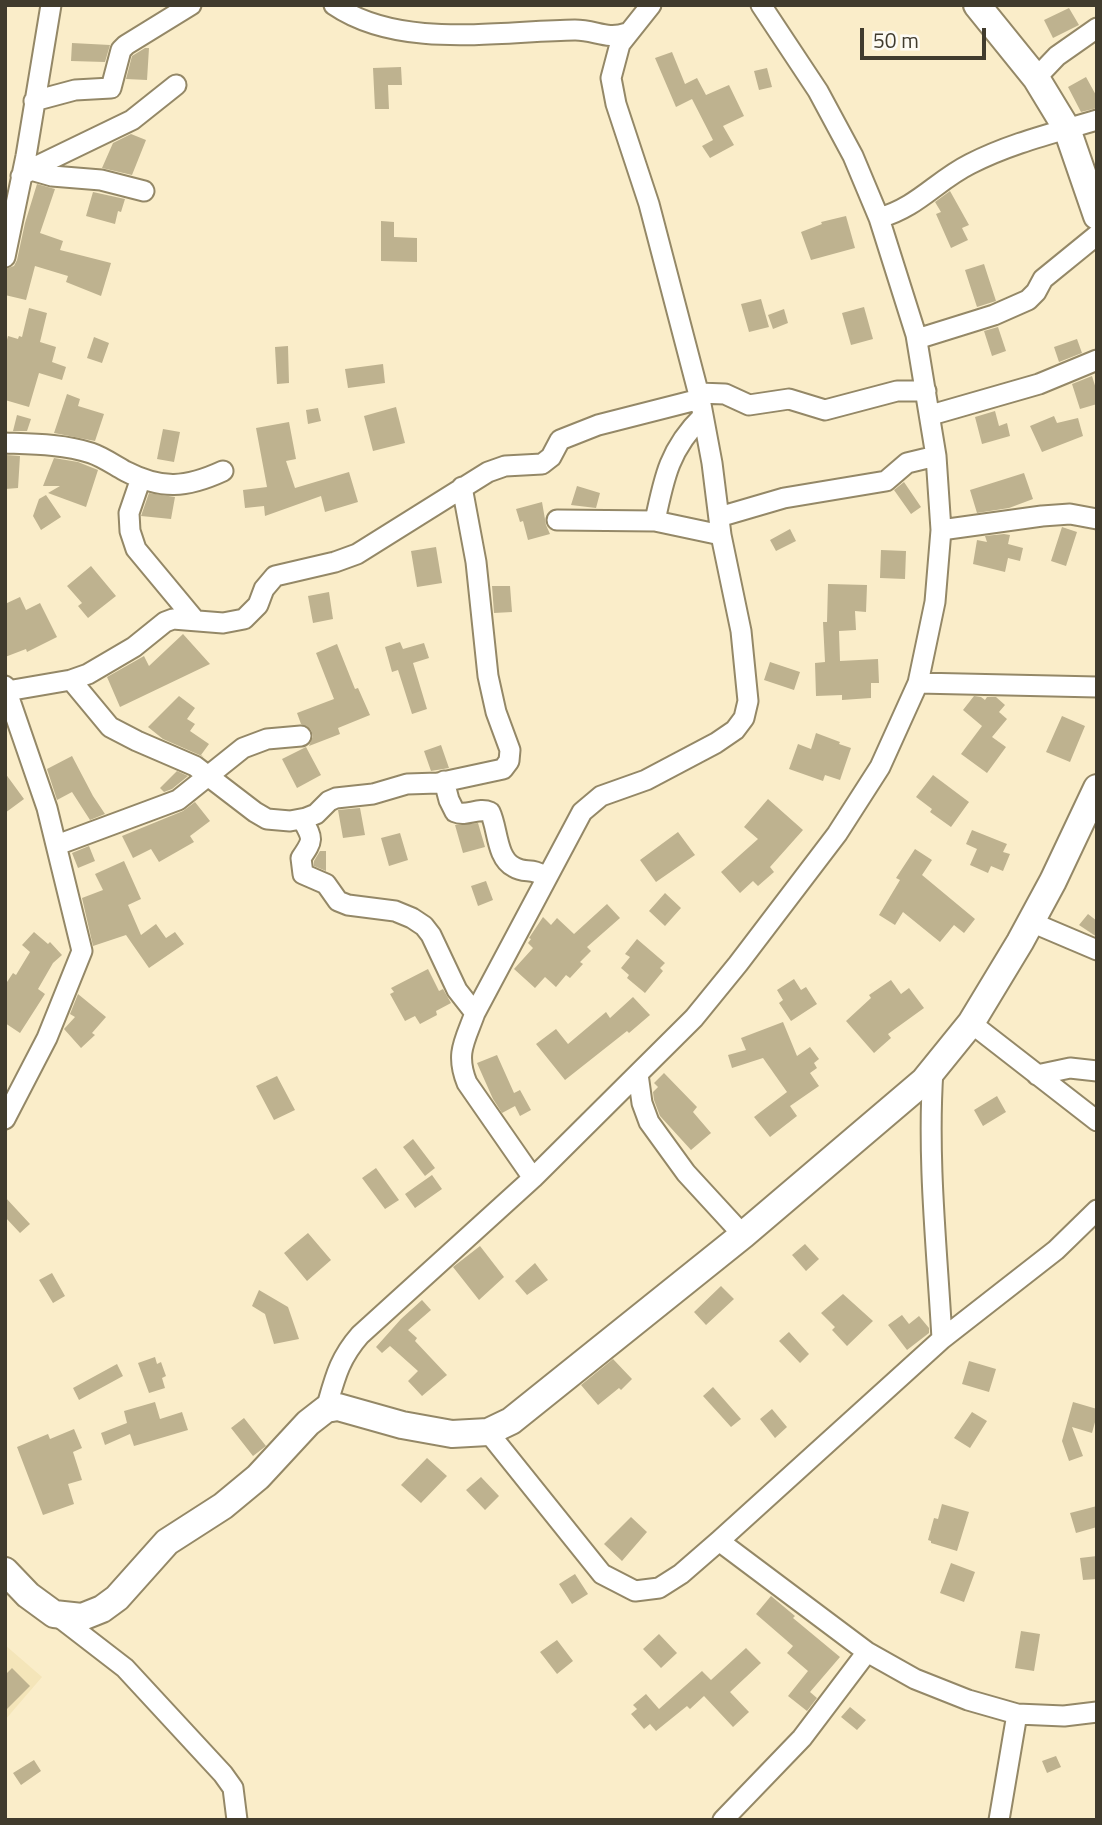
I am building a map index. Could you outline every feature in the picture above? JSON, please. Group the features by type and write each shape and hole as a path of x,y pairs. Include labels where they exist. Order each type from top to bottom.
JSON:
{"street":[{"path":"5,257 26,173 34,101 51,5"},
{"path":"34,101 75,90 111,88 121,50 191,5"},
{"path":"334,5 364,21 398,29 441,34 578,30 609,37 627,33"},
{"path":"533,1178 467,1083 460,1065 462,1047 475,1013 582,812 601,796 646,780 735,730 744,718 748,701 741,631 720,526 701,403 652,216 616,104 611,78 616,56 627,33 651,5"},
{"path":"326,1409 345,1352 360,1335 533,1178 694,1018 712,996 837,834 880,766 918,682 935,602 941,530 931,415 917,339 879,218 853,156 818,91 761,5"},
{"path":"978,5 1036,78 1066,129 1094,202"},
{"path":"1036,78 1057,56 1097,28"},
{"path":"26,173 132,120 176,85"},
{"path":"879,218 912,205 953,174 985,157 1034,137 1097,120"},
{"path":"26,173 101,180 144,191"},
{"path":"917,339 994,315 1028,300 1037,292 1043,279 1097,235"},
{"path":"931,415 1039,384 1097,360"},
{"path":"5,1119 47,1038 82,951 43,796 6,689 71,680 106,665 173,619 223,623 244,619 258,606 264,589 275,576 357,554 462,487 505,466 542,464 551,457 560,440 598,425 701,403 725,394 749,405 789,399 825,410 897,391 926,391"},
{"path":"655,521 670,460 701,403"},
{"path":"5,443 71,447 95,454 141,478 185,486 223,471"},
{"path":"557,520 655,521 720,526 784,498 887,481 907,463 936,456"},
{"path":"141,478 129,513 130,531 136,549 195,620"},
{"path":"71,680 110,727 188,762 267,819 302,819 316,814 329,801 337,798 373,794 407,784 444,781 503,769 509,761 510,750 496,712 488,676 476,562 462,487"},
{"path":"941,530 1070,514 1097,519"},
{"path":"918,682 1051,688 1097,687"},
{"path":"57,845 169,804 209,777 235,753 255,743 301,736"},
{"path":"444,781 455,812 463,815 482,810 490,812 501,849 513,867 538,871 546,877"},
{"path":"54,1614 82,1617 102,1609 117,1598 167,1542 223,1506 258,1477 308,1423 326,1409 338,1407 452,1434 488,1432 511,1421 743,1235 924,1081 971,1023 1031,922 1097,788"},
{"path":"302,819 312,838 311,845 301,858 303,874 326,884 338,901 348,905 395,911 424,926 457,990 475,1013"},
{"path":"1031,922 1097,950"},
{"path":"971,1023 1097,1122"},
{"path":"1037,1074 1070,1068 1097,1070"},
{"path":"933,1070 930,1169 942,1339"},
{"path":"638,1074 642,1103 649,1122 686,1173 743,1235"},
{"path":"488,1432 602,1574 635,1591 659,1588 681,1574 942,1339 1056,1250 1097,1210"},
{"path":"719,1541 867,1652 915,1679 968,1700 1017,1714 1064,1716 1097,1712"},
{"path":"5,1570 28,1595 125,1668 223,1774 233,1788 237,1820"},
{"path":"723,1820 803,1738 867,1652"},
{"path":"999,1820 1017,1714"}],"shaded area":[{"path":"5,1645 42,1677 5,1720"}],"building":[{"path":"1069,8 1079,25 1053,38 1044,20"},
{"path":"72,43 110,45 105,62 71,61"},
{"path":"149,48 147,80 126,79 132,56"},
{"path":"672,52 685,84 697,78 706,95 729,85 744,116 723,126 734,145 710,158 702,146 713,140 692,99 676,107 655,58"},
{"path":"401,67 402,85 388,85 389,109 375,109 373,68"},
{"path":"767,68 772,87 759,90 754,71"},
{"path":"1086,77 1097,97 1097,108 1081,112 1068,87"},
{"path":"131,134 146,140 132,175 102,168 113,143"},
{"path":"37,184 55,189 40,233 63,241 60,250 111,263 101,296 66,282 68,276 35,266 26,300 5,295 5,269 14,266 17,260"},
{"path":"950,191 969,225 962,228 968,240 951,248 936,214 941,212 935,202"},
{"path":"93,192 125,199 115,224 86,216"},
{"path":"846,216 855,248 811,260 801,232 822,224 821,222"},
{"path":"381,221 394,222 394,237 417,238 417,262 381,261"},
{"path":"984,264 996,301 977,307 965,270"},
{"path":"761,299 769,327 749,332 741,304"},
{"path":"864,307 873,339 851,345 842,313"},
{"path":"29,308 47,313 40,342 56,347 52,362 66,367 62,380 39,373 29,407 5,400 5,347 8,336 18,339 19,336 22,337"},
{"path":"784,309 788,323 773,329 768,315"},
{"path":"998,327 1006,351 992,356 984,331"},
{"path":"94,337 109,343 102,363 87,358"},
{"path":"1077,339 1082,353 1059,362 1054,347"},
{"path":"288,346 289,383 277,384 275,347"},
{"path":"383,364 385,383 348,388 345,369"},
{"path":"1092,376 1097,392 1097,404 1080,409 1072,384"},
{"path":"67,394 80,399 78,406 104,414 95,441 54,433"},
{"path":"396,407 405,443 373,451 364,416"},
{"path":"318,408 321,421 308,424 306,410"},
{"path":"995,411 999,426 1007,423 1010,436 982,444 975,417"},
{"path":"17,415 31,419 27,431 13,431"},
{"path":"1054,416 1057,423 1078,418 1083,436 1042,452 1030,426"},
{"path":"289,422 296,459 286,461 295,488 349,472 358,502 325,512 321,496 265,516 264,506 245,508 243,490 267,487 256,428"},
{"path":"163,429 180,432 174,462 157,459"},
{"path":"6,455 20,456 18,488 5,489"},
{"path":"54,458 78,462 98,470 86,507 48,493 60,486 43,486"},
{"path":"1024,473 1033,499 1009,508 977,513 970,490"},
{"path":"904,482 921,507 911,514 894,490"},
{"path":"577,486 600,493 596,508 571,505"},
{"path":"149,493 175,497 171,519 141,516"},
{"path":"46,495 61,517 41,530 33,516 39,499"},
{"path":"542,502 550,534 528,540 523,521 520,522 516,509"},
{"path":"1062,527 1077,532 1066,566 1051,561"},
{"path":"790,529 796,541 776,551 770,540"},
{"path":"1010,535 1008,544 1023,548 1020,561 1008,558 1005,572 973,564 977,540 987,542 985,536"},
{"path":"436,547 442,583 417,587 411,551"},
{"path":"881,550 906,551 905,579 880,578"},
{"path":"91,566 116,596 88,618 78,606 82,603 67,586"},
{"path":"828,584 867,585 866,612 855,611 856,630 839,631 840,661 878,659 879,683 871,683 871,698 842,700 842,695 816,696 815,663 825,662 823,622 827,622"},
{"path":"492,586 510,586 512,612 494,613"},
{"path":"329,592 333,619 313,623 308,596"},
{"path":"20,597 26,610 40,603 57,637 27,652 26,649 5,657 5,604"},
{"path":"183,634 210,664 120,707 107,677 144,656 149,666"},
{"path":"400,642 403,649 424,643 429,658 413,663 427,709 412,714 398,670 392,672 385,647"},
{"path":"337,644 355,689 358,688 370,715 338,728 340,734 309,746 313,736 311,730 301,724 297,713 334,699 316,653"},
{"path":"770,662 800,672 794,690 764,680"},
{"path":"179,696 195,708 187,719 195,724 190,731 209,744 201,755 204,757 163,739 148,727"},
{"path":"974,696 985,700 987,697 996,697 1005,705 999,712 1007,719 992,737 1006,747 987,773 961,754 982,726 963,710"},
{"path":"1062,716 1085,726 1070,762 1046,752"},
{"path":"816,733 851,748 840,780 825,775 823,781 789,769 798,744 811,749"},
{"path":"441,745 449,768 431,771 424,751"},
{"path":"306,747 321,775 297,788 282,759"},
{"path":"72,756 105,814 90,820 72,792 57,800 47,769"},
{"path":"177,771 188,776 164,792 160,788"},
{"path":"5,773 24,799 5,813"},
{"path":"933,775 969,802 951,827 930,812 932,809 916,797"},
{"path":"768,799 803,830 770,867 774,872 758,886 753,881 740,893 721,872 758,839 744,827"},
{"path":"195,802 210,821 190,836 194,842 159,862 151,849 133,858 122,836 183,811"},
{"path":"360,808 365,835 343,838 338,810"},
{"path":"478,823 485,847 463,853 455,825"},
{"path":"972,830 1007,844 1003,852 1010,854 1003,871 991,866 988,873 970,865 977,849 966,844"},
{"path":"678,832 695,855 656,882 640,860"},
{"path":"400,833 408,860 389,866 381,838"},
{"path":"89,846 95,861 78,868 72,853"},
{"path":"915,849 932,860 922,875 975,919 964,933 954,925 940,942 903,912 895,925 879,915 900,880 896,878"},
{"path":"320,851 326,851 326,871 314,866"},
{"path":"124,861 141,899 128,905 141,935 156,924 166,938 175,932 184,944 149,968 126,935 93,946 82,898 103,890 95,874"},
{"path":"486,881 493,900 478,906 471,886"},
{"path":"665,893 681,908 665,926 649,911"},
{"path":"607,904 620,918 587,947 591,951 570,978 566,975 556,987 545,977 535,988 514,969 533,948 528,943 531,939 529,938 543,917 551,925 557,918 574,934"},
{"path":"1088,914 1097,921 1097,937 1079,925"},
{"path":"34,932 48,944 50,942 62,955 53,963 38,989 45,994 20,1033 5,1023 5,985 13,973 16,975 30,952 22,945"},
{"path":"637,939 665,963 660,968 663,971 645,993 627,978 629,975 621,968 630,957 625,954"},
{"path":"428,969 439,991 443,989 451,1003 420,1024 415,1016 405,1021 390,994 394,992 391,988"},
{"path":"794,979 801,990 806,987 817,1004 791,1021 779,1003 783,1000 777,990"},
{"path":"891,980 901,994 909,988 924,1008 888,1034 891,1038 874,1053 846,1021 871,998 869,995"},
{"path":"78,994 106,1017 92,1033 95,1035 81,1048 64,1029 75,1017 70,1014"},
{"path":"633,997 650,1015 565,1080 536,1044 556,1029 568,1044 606,1012 610,1018"},
{"path":"783,1022 797,1056 810,1047 819,1059 814,1063 817,1068 810,1073 819,1086 790,1106 797,1116 770,1137 754,1117 787,1092 763,1058 732,1068 728,1055 746,1050 741,1038"},
{"path":"497,1055 514,1093 520,1090 531,1110 520,1116 515,1106 502,1113 477,1063"},
{"path":"664,1073 697,1107 693,1112 711,1133 691,1150 660,1116 654,1100 653,1092 658,1087 654,1083"},
{"path":"277,1076 295,1110 274,1120 256,1086"},
{"path":"997,1096 1006,1112 983,1126 974,1110"},
{"path":"413,1139 435,1168 425,1176 403,1147"},
{"path":"376,1168 399,1200 385,1209 362,1178"},
{"path":"432,1175 442,1189 415,1208 405,1194"},
{"path":"5,1197 30,1224 20,1233 5,1217"},
{"path":"308,1233 331,1260 307,1281 284,1253"},
{"path":"805,1244 819,1259 806,1271 792,1255"},
{"path":"480,1246 504,1277 479,1300 453,1267"},
{"path":"535,1263 548,1280 527,1295 515,1281"},
{"path":"52,1273 65,1296 53,1303 39,1280"},
{"path":"721,1286 734,1299 706,1325 694,1312"},
{"path":"259,1290 288,1307 299,1339 274,1344 265,1314 252,1306"},
{"path":"843,1294 873,1321 847,1346 832,1330 835,1327 821,1313"},
{"path":"422,1300 431,1310 408,1330 447,1375 422,1396 408,1381 418,1371 390,1346 382,1353 376,1347"},
{"path":"902,1315 909,1324 919,1316 929,1328 929,1333 907,1350 888,1325"},
{"path":"789,1332 809,1354 800,1363 779,1341"},
{"path":"155,1357 157,1364 161,1362 166,1376 162,1378 165,1388 149,1393 138,1363"},
{"path":"613,1359 632,1379 598,1405 581,1385"},
{"path":"969,1361 996,1369 989,1392 962,1384"},
{"path":"117,1364 123,1376 79,1400 73,1388"},
{"path":"713,1387 741,1419 731,1427 703,1396"},
{"path":"155,1402 160,1419 182,1412 188,1430 134,1446 130,1434 105,1445 101,1433 127,1423 124,1411"},
{"path":"1073,1402 1097,1409 1097,1415 1092,1433 1072,1427 1083,1456 1069,1461 1062,1441"},
{"path":"772,1409 787,1427 775,1438 760,1419"},
{"path":"972,1412 987,1421 970,1448 954,1438"},
{"path":"244,1418 266,1446 253,1456 231,1428"},
{"path":"74,1429 82,1448 73,1452 82,1480 68,1484 74,1504 43,1515 17,1447 48,1434 50,1439"},
{"path":"427,1458 447,1476 421,1503 401,1485"},
{"path":"481,1477 499,1496 485,1510 466,1490"},
{"path":"942,1504 969,1512 957,1551 928,1540 934,1518 938,1519"},
{"path":"1097,1506 1097,1527 1076,1533 1070,1513"},
{"path":"631,1517 647,1532 622,1561 604,1544"},
{"path":"1097,1556 1097,1579 1083,1580 1080,1558"},
{"path":"951,1563 975,1572 964,1602 940,1593"},
{"path":"575,1574 588,1594 572,1604 559,1584"},
{"path":"771,1596 840,1657 810,1692 817,1698 807,1711 788,1696 808,1671 787,1653 793,1646 756,1614"},
{"path":"1021,1631 1040,1634 1034,1671 1015,1668"},
{"path":"659,1634 677,1653 661,1668 643,1649"},
{"path":"557,1640 573,1661 557,1674 540,1652"},
{"path":"746,1648 761,1663 730,1692 749,1712 733,1727 704,1696 690,1709 687,1706 656,1731 650,1724 644,1729 631,1714 637,1709 633,1705 646,1694 659,1709 702,1671 711,1680"},
{"path":"12,1668 30,1686 5,1711 5,1675"},
{"path":"850,1707 866,1720 857,1730 841,1717"},
{"path":"1056,1756 1061,1767 1047,1773 1042,1761"},
{"path":"34,1760 41,1771 21,1785 13,1773"}]}
